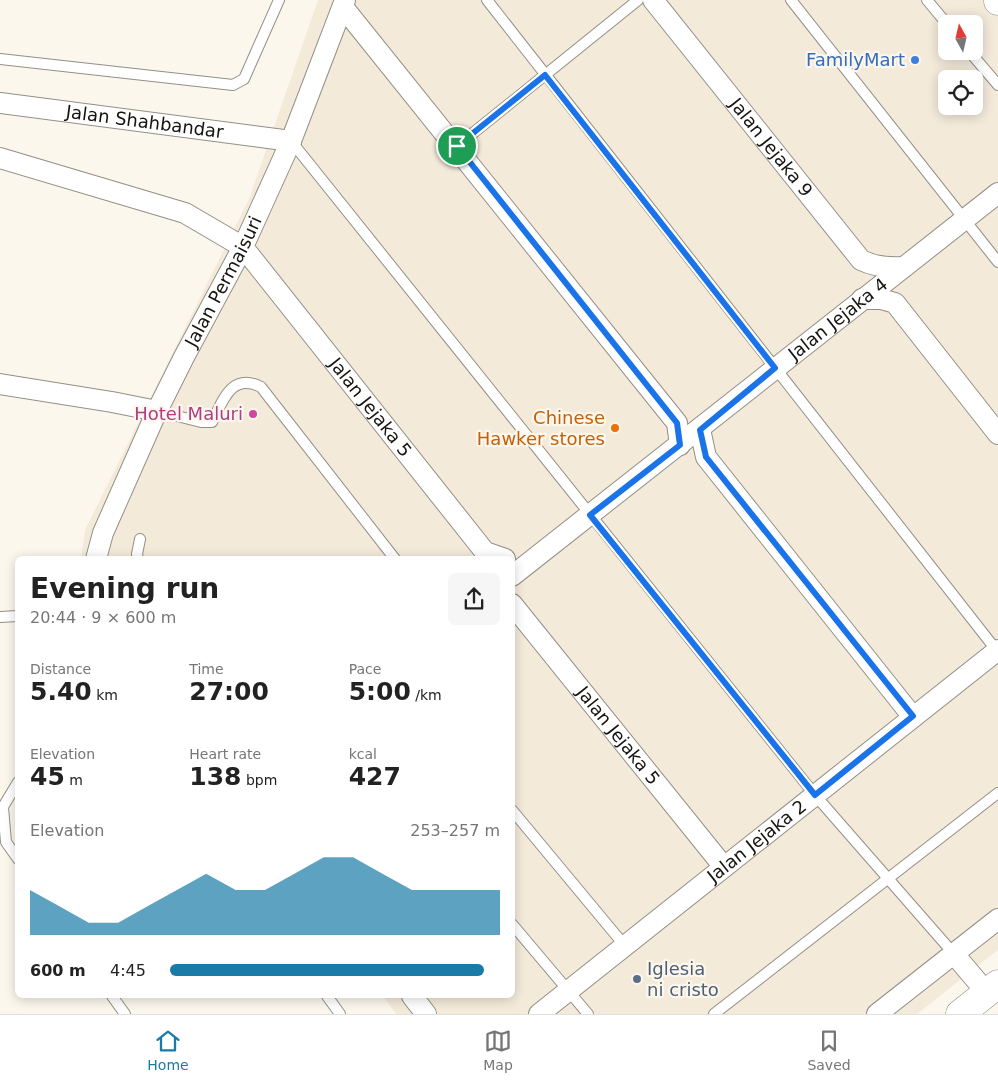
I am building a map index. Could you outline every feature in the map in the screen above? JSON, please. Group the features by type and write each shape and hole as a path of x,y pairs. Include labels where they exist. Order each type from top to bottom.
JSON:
{"street":[{"name":"Jalan Jejaka 9","path":"653,0 861,260 871,265 886,268 904,267"},
{"name":"Jalan Permaisuri","path":"97,556 104,533 157,412 184,357 243,248 291,141 344,3"},
{"path":"344,3 677,423 680,445"},
{"name":"Jalan Shahbandar","path":"0,103 291,141"},
{"path":"0,158 185,213 243,248"},
{"name":"Jalan Jejaka 4","path":"515,574 700,430 775,368 998,193"},
{"name":"Jalan Jejaka 5","path":"243,248 485,552 496,556"},
{"path":"862,299 881,299 895,304 998,434"},
{"path":"0,384 112,402 157,412"},
{"path":"700,430 706,457 913,716"},
{"path":"515,560 534,559"},
{"name":"Jalan Jejaka 5","path":"515,608 724,867"},
{"name":"Jalan Jejaka 2","path":"539,1014 997,650"},
{"path":"877,1014 998,919"},
{"path":"954,954 992,988 960,1014"},
{"path":"414,998 426,1014"}],"lane":[{"path":"0,59 233,84 244,79 279,0"},
{"path":"487,0 997,650"},
{"path":"457,146 638,0"},
{"path":"791,0 998,262"},
{"path":"927,0 939,15"},
{"path":"977,60 998,85"},
{"path":"291,141 815,795 954,954"},
{"path":"157,412 201,422 212,422 228,392 238,383 252,382 261,387 393,556"},
{"path":"137,556 140,538"},
{"path":"0,617 15,616"},
{"path":"15,787 3,807 6,842 15,855"},
{"path":"714,1014 889,880 998,793"},
{"path":"515,814 625,946"},
{"path":"515,928 588,1014"},
{"path":"113,998 125,1014"},
{"path":"328,998 340,1014"}],"shaded area":[{"path":"318,0 998,0 998,950 917,1014 396,1014 384,998 515,998 515,556 81,556 85,530 249,199"}],"place":[{"name":"FamilyMart","path":"915,60"},
{"name":"Hotel Maluri","path":"253,414"},
{"name":"Chinese Hawker stores","path":"615,428"},
{"name":"Iglesia ni cristo","path":"637,979"}],"route":[{"path":"545,75 775,368 700,430 702,446 706,457 913,716 815,795 590,515 680,445 680,432 677,423 457,146 545,75"}]}
